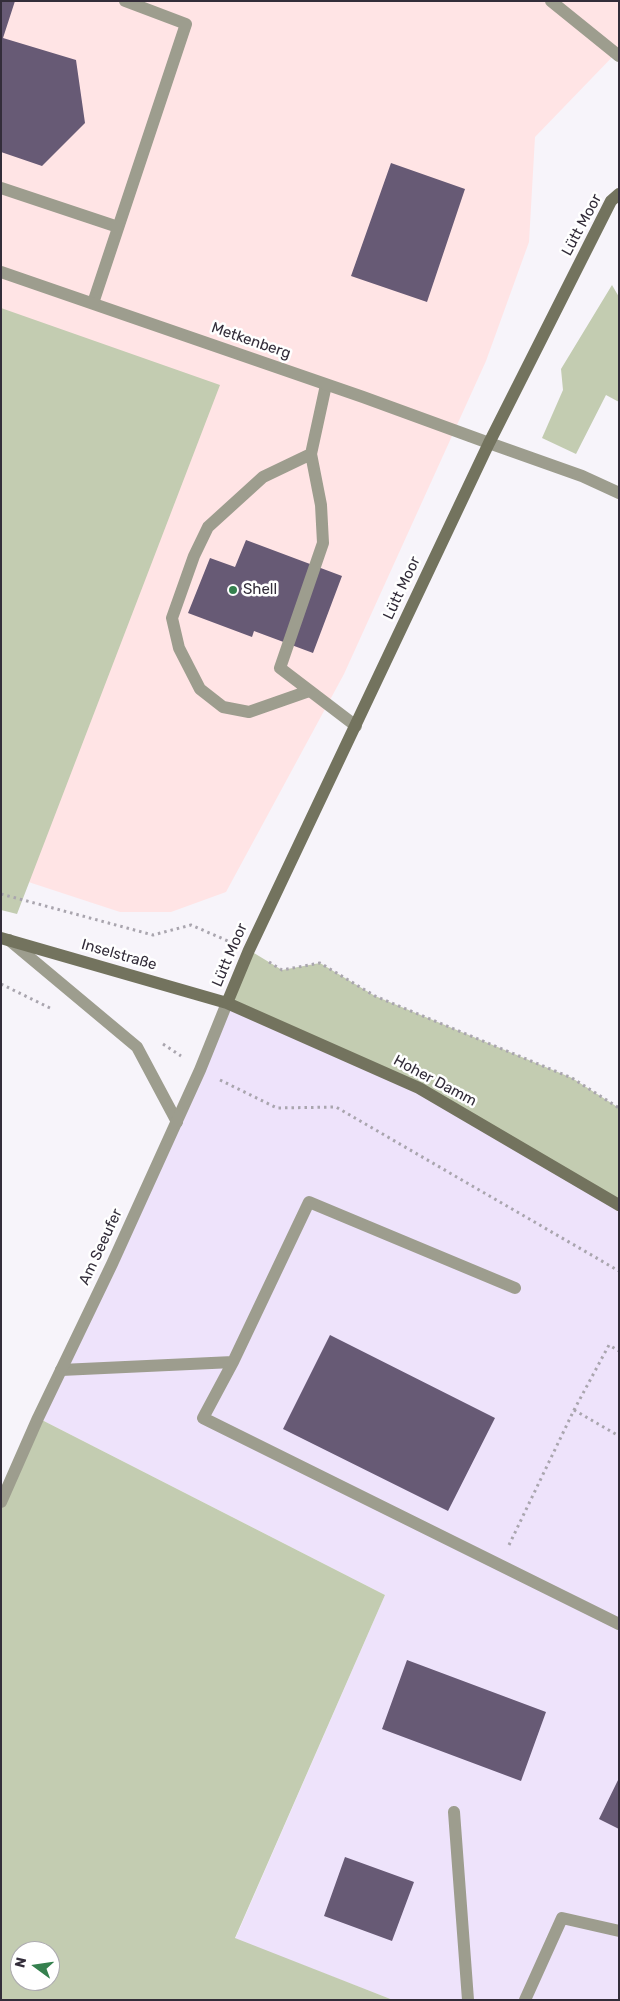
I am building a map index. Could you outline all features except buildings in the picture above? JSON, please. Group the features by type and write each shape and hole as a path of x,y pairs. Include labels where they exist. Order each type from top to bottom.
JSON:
{"main road":[{"name":"Lütt Moor","path":"227,1003 249,950 489,443 611,201 619,194"},
{"name":"Inselstraße","path":"5,939 227,1003"},
{"name":"Hoher Damm","path":"227,1003 419,1088 619,1205"}],"street":[{"path":"93,303 186,24 125,1"},
{"path":"552,1 619,56"},
{"path":"1,188 118,227"},
{"name":"Metkenberg","path":"1,272 326,384 582,476 619,494"},
{"path":"326,384 312,454 321,505 323,543 280,668 356,726"},
{"path":"309,690 249,712 223,707 200,689 179,648 172,618 194,556 208,527 263,477 312,454"},
{"path":"5,939 137,1048 177,1122"},
{"name":"Am Seeufer","path":"1,1502 177,1122 227,1003"},
{"path":"515,1288 309,1202 233,1362 203,1418 619,1624"},
{"path":"61,1370 233,1362"},
{"path":"454,1812 468,2000"},
{"path":"524,2000 562,1918 619,1931"}],"path":[{"path":"1,894 153,935 191,925 249,950 282,970 320,962 375,996 572,1078 619,1108"},
{"path":"200,1070 277,1108 336,1107 619,1271"},
{"path":"499,1566 574,1410 609,1346 619,1351"},
{"path":"574,1410 619,1436"}],"shaded area":[{"path":"1,1 619,1 619,50 535,137 529,242 486,361 344,674 226,892 171,912 120,912 1,873"},
{"path":"227,1003 419,1088 619,1205 619,2000 393,2000 235,1939 385,1595 38,1418"}],"green space":[{"path":"612,285 619,297 619,402 606,395 576,454 542,438 563,390 561,369"},
{"path":"1,308 220,385 17,914 1,910"},
{"path":"249,950 282,970 320,963 375,996 572,1078 619,1108 619,1205 419,1088 227,1003"},
{"path":"38,1418 385,1595 235,1938 393,2000 1,2000 1,1502"}],"place":[{"name":"Shell","path":"233,590"}]}
